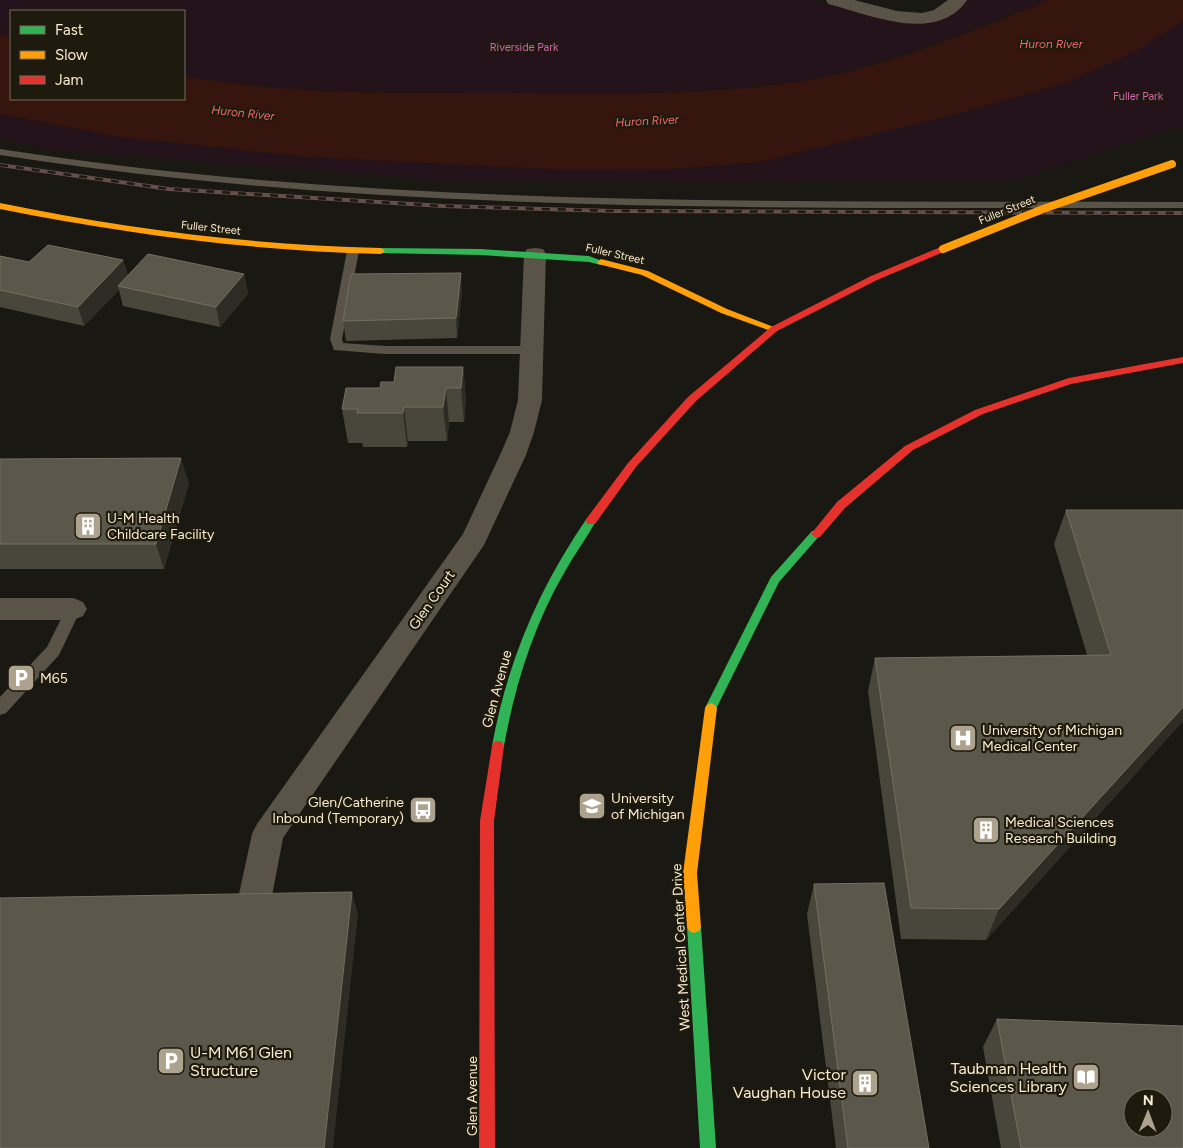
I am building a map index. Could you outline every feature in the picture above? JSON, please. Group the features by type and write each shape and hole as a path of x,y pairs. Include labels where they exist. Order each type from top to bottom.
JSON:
{"main road":[{"name":"Fuller Street","path":"0,206 78,222 206,241 353,251 535,254 589,259 645,273 724,311 774,330 874,278 942,249 1043,209 1178,162"},
{"name":"Glen Avenue","path":"487,1148 487,820 503,715 531,628 575,544 632,465 692,399 774,330"},
{"name":"West Medical Center Drive","path":"708,1148 690,873 710,711 774,580 841,505 909,448 979,412 1069,380 1183,360"}],"street":[{"path":"834,0 918,19 944,12 959,0"},
{"name":"Glen Court","path":"251,916 268,834 475,538 522,432 530,400 535,254"},
{"path":"0,610 73,608"}],"lane":[{"path":"0,152 64,162 197,177 432,195 625,203 1183,205"},
{"path":"353,251 336,339 338,347 385,350 532,350"},
{"path":"0,708 53,651 73,608"}],"green space":[{"name":"Riverside Park","path":"0,0 812,0 916,25 963,0 1048,0 937,43 865,66 798,82 675,92 573,94 371,92 292,89 185,77 185,10 10,10 10,39 0,34"},
{"name":"Fuller Park","path":"1183,21 1183,125 1019,179 625,182 433,179 47,149 0,138 0,114 121,137 307,157 505,166 670,169 760,162 956,114 1066,83 1134,52"}],"water":[{"name":"Huron River","path":"1048,0 1183,0 1183,21 1134,52 1066,83 956,114 760,162 670,169 574,170 307,157 121,137 0,114 0,34 10,39 10,100 185,100 185,77 279,88 402,93 654,93 761,86 797,82 861,68 893,59 987,25"}],"building":[{"path":"48,245 123,260 78,307 0,290 0,256 29,262"},
{"path":"148,254 244,274 216,307 118,286"},
{"path":"461,273 456,318 343,321 351,274"},
{"path":"396,367 463,367 461,388 446,388 443,407 404,407 403,413 357,413 358,409 342,409 346,388 380,388 381,382 394,382"},
{"name":"U-M Health Childcare Facility","path":"181,458 156,544 0,544 0,459"},
{"name":"Medical Sciences Research Building","path":"1066,510 1183,510 1183,707 999,909 911,908 875,658 1111,655"},
{"name":"Victor Vaughan House","path":"884,883 929,1148 848,1148 814,884"},
{"name":"U-M M61 Glen Structure","path":"352,892 324,1148 0,1148 0,898"},
{"name":"Taubman Health Sciences Library","path":"997,1019 1183,1026 1183,1148 1021,1148"}],"railway":[{"path":"0,165 169,189 443,206 613,211 1183,213"}],"traffic: fast":[{"path":"381,251 481,252 589,259 601,262"},
{"path":"498,746 511,686 531,628 558,572 591,521"},
{"path":"711,708 775,580 816,534"},
{"path":"694,927 708,1148"}],"traffic: slow":[{"path":"943,249 1043,209 1172,164"},
{"path":"0,206 94,224 189,238 285,247 381,251"},
{"path":"601,262 645,273 724,311 774,329"},
{"path":"694,927 690,873 711,708"}],"traffic: jam":[{"path":"591,521 632,465 692,399 774,329 874,278 943,249"},
{"path":"816,534 841,505 909,448 979,412 1069,381 1183,360"},
{"path":"487,1148 487,821 498,746"}],"place":[{"name":"U-M Health Childcare Facility","path":"88,526"},
{"name":"M65","path":"21,678"},
{"name":"University of Michigan Medical Center","path":"963,738"},
{"name":"University of Michigan","path":"592,806"},
{"name":"Glen/Catherine Inbound (Temporary)","path":"423,810"},
{"name":"Medical Sciences Research Building","path":"986,830"},
{"name":"U-M M61 Glen Structure","path":"171,1061"},
{"name":"Taubman Health Sciences Library","path":"1086,1077"},
{"name":"Victor Vaughan House","path":"865,1083"}]}
